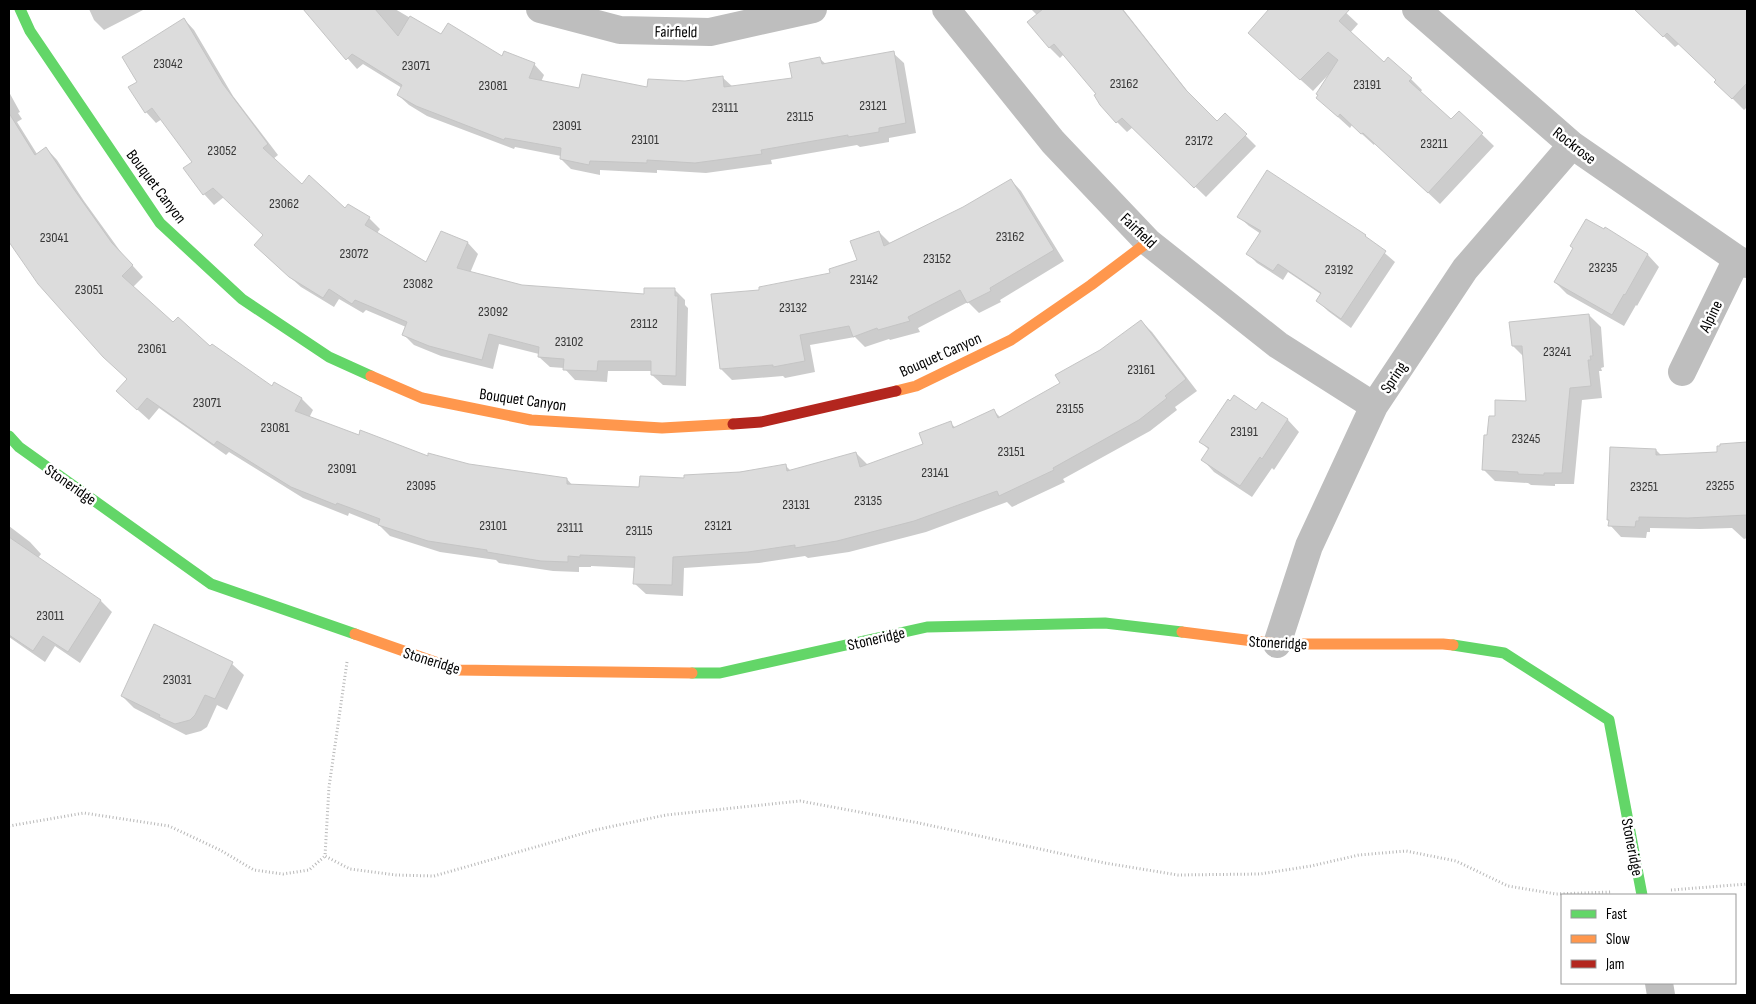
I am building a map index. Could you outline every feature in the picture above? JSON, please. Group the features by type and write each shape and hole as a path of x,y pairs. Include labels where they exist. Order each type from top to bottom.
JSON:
{"street":[{"name":"Bouquet Canyon","path":"20,9 30,31 160,223 242,299 258,310 329,357 422,398 531,420 662,428 761,422 916,386 1011,340 1091,285 1148,242"},
{"name":"Fairfield","path":"540,9 620,30 710,32 813,9"},
{"name":"Fairfield","path":"946,9 1053,142 1148,242 1278,345 1374,406"},
{"name":"Rockrose","path":"1416,9 1572,146 1742,262"},
{"name":"Spring","path":"1277,644 1309,546 1374,406 1465,268 1572,146"},
{"name":"Alpine","path":"1682,372 1742,262"},
{"name":"Stoneridge","path":"9,436 19,447 212,584 458,670 720,673 927,627 1105,622 1277,644 1443,644 1504,652 1609,720 1642,893"}],"path":[{"path":"9,826 84,813 169,826 220,850 254,870 283,874 309,870 325,856 329,787 352,633"},
{"path":"325,856 350,869 396,875 434,876 595,830 657,817 800,801 929,825 1105,863 1178,875 1260,874 1311,866 1359,855 1406,851 1456,861 1508,886 1556,894 1642,893 1747,884"}],"building":[{"path":"303,9 375,9 398,36 410,16 441,34 448,23 502,56 504,51 535,63 529,78 579,88 582,74 647,87 648,79 685,81 723,76 724,87 792,78 789,63 820,57 822,64 894,51 906,123 879,128 879,132 848,137 848,135 761,150 762,154 695,163 647,160 647,163 590,161 589,165 560,159 561,148 505,138 504,140 416,106 397,95 402,85 352,54 346,60"},
{"path":"1043,9 1122,9 1186,90 1217,121 1225,113 1247,134 1194,188 1122,118 1116,123 1100,105 1094,95 1096,94 1054,44 1049,48 1027,22"},
{"path":"1269,9 1350,9 1339,21 1384,62 1388,57 1412,78 1409,81 1451,119 1459,111 1483,133 1428,193 1363,133 1361,134 1340,114 1338,117 1316,98 1318,95 1316,94 1338,60 1328,52 1300,80 1248,33"},
{"path":"1634,9 1747,9 1747,83 1732,99 1714,82 1716,80 1667,33 1663,37"},
{"path":"184,18 223,84 268,144 263,148 302,184 309,175 345,208 348,204 370,217 365,225 426,262 441,231 468,242 457,268 522,285 644,294 644,288 675,288 675,296 678,296 676,376 651,375 651,361 598,361 597,371 563,370 564,359 538,357 539,347 489,334 482,360 429,346 402,335 407,322 355,300 352,304 329,289 323,298 289,277 254,245 263,235 213,188 203,195 183,168 192,162 152,108 145,113 128,87 137,82 122,57"},
{"path":"9,113 35,155 46,147 112,243 133,265 122,276 173,322 178,317 210,346 212,344 272,386 274,382 302,398 295,411 359,435 360,430 428,456 428,453 469,464 567,478 567,484 639,487 640,476 684,478 684,475 740,472 786,464 787,471 856,452 860,467 923,444 919,433 951,421 953,428 994,409 998,418 1060,383 1055,375 1100,350 1141,320 1186,379 1165,396 1167,398 1139,420 1053,468 1054,470 999,496 997,491 914,521 837,541 795,548 795,545 748,552 673,557 672,585 633,584 635,557 580,555 580,557 568,556 568,562 541,561 428,541 378,525 380,519 337,503 336,505 291,487 217,441 214,445 147,398 137,410 116,391 127,379 103,357 38,284 9,242"},
{"path":"1267,170 1366,235 1386,251 1341,319 1316,301 1321,293 1278,264 1273,271 1246,254 1261,231 1237,217"},
{"path":"1011,179 1054,250 990,288 991,291 967,303 960,290 908,317 910,321 878,330 877,328 853,337 849,326 800,335 805,361 773,367 773,365 720,369 711,294 759,290 759,287 830,273 829,269 857,260 850,241 879,231 884,246 963,207"},
{"path":"1586,219 1604,229 1605,227 1648,254 1612,315 1554,282 1573,248 1570,246"},
{"path":"1589,314 1593,356 1590,356 1591,360 1588,360 1591,386 1570,388 1562,473 1544,473 1544,475 1482,470 1484,435 1487,435 1489,416 1495,416 1495,400 1526,401 1522,346 1512,346 1509,322"},
{"path":"1234,395 1256,410 1262,402 1288,419 1262,459 1260,457 1240,486 1201,460 1209,448 1199,442 1228,399 1230,401"},
{"path":"1747,442 1747,515 1688,518 1639,517 1635,527 1608,526 1610,447 1656,449 1656,455 1717,452 1717,446 1720,446 1720,444"},
{"path":"9,537 101,600 68,652 43,636 33,651 9,635"},
{"path":"154,624 233,662 215,699 205,695 195,715 190,720 175,724 121,696"}],"traffic: fast":[{"path":"20,9 30,31 160,223 242,299 329,357 371,376"},
{"path":"9,436 19,447 211,584 355,634"},
{"path":"692,673 720,673 927,627 1105,623 1182,632"},
{"path":"1453,645 1504,653 1609,720 1642,894"}],"traffic: slow":[{"path":"896,391 916,386 1011,340 1091,285 1148,242"},
{"path":"371,376 422,398 531,420 662,428 733,424"},
{"path":"1182,632 1277,644 1453,645"},
{"path":"355,634 458,670 692,673"}],"traffic: jam":[{"path":"733,424 761,422 896,391"}]}
